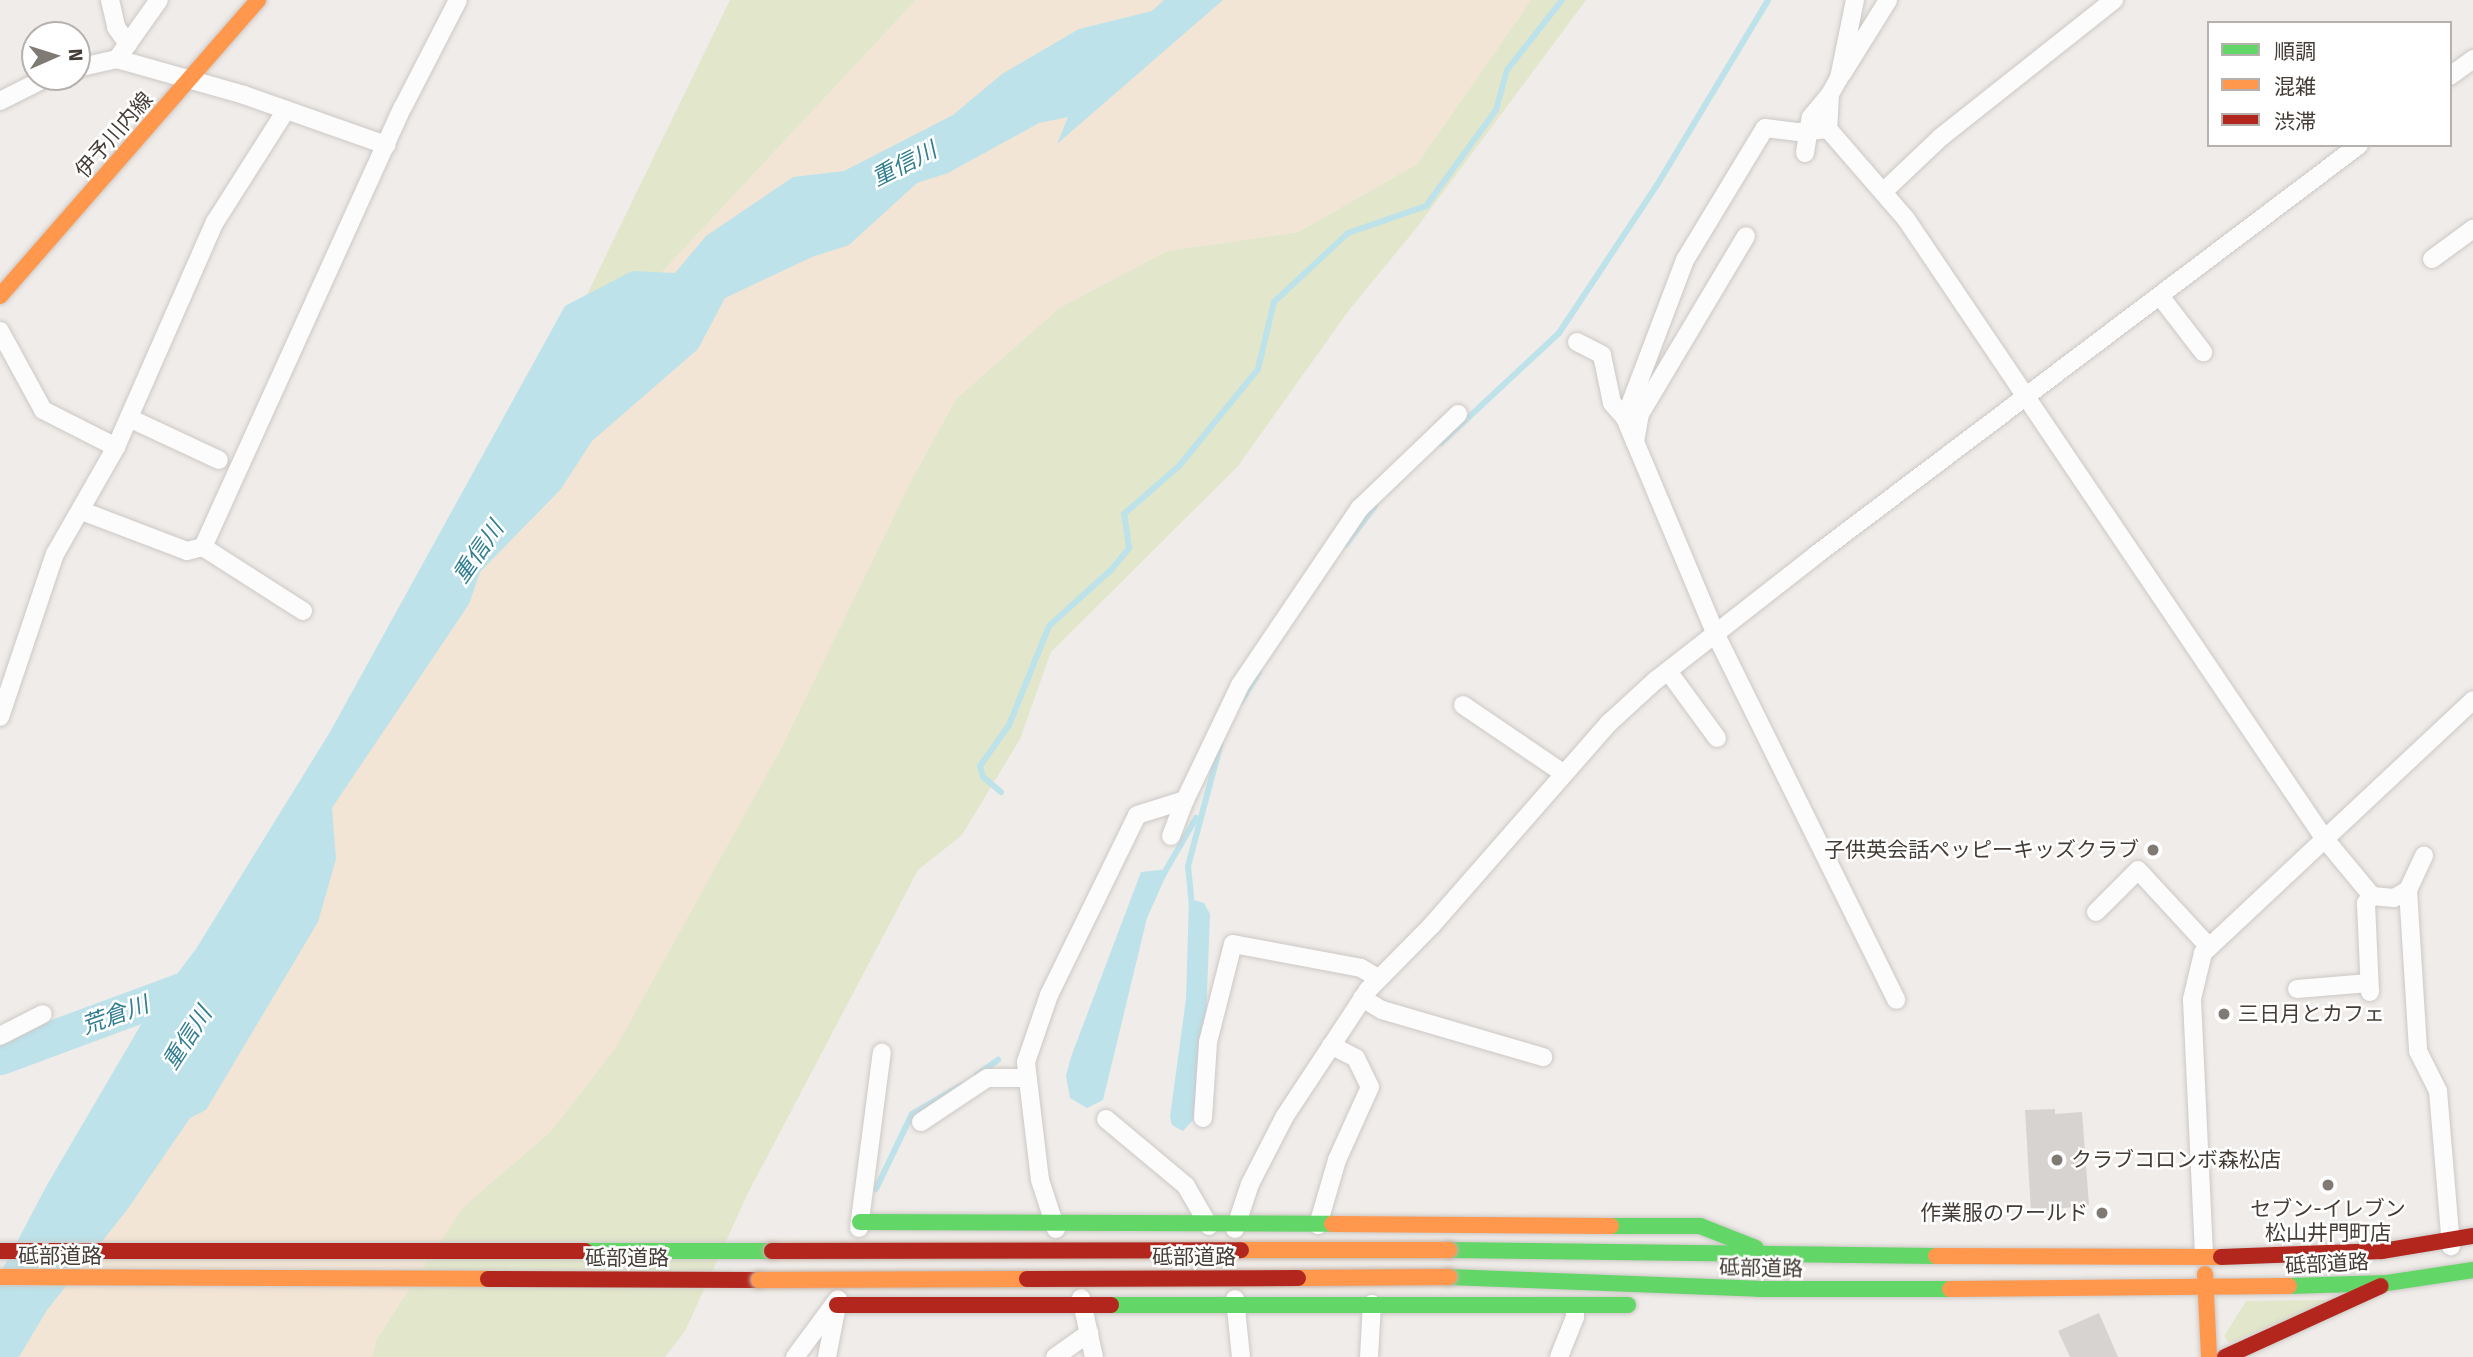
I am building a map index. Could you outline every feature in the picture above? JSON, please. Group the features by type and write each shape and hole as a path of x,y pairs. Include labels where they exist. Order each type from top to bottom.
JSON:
{"main road":[{"name":"伊予川内線","path":"0,296 258,0"},
{"path":"860,1222 1055,1226 1700,1226 1776,1256"},
{"name":"砥部道路","path":"0,1251 1449,1250 1776,1256 2204,1254 2274,1257 2382,1251 2473,1236"},
{"path":"2204,1254 2209,1357"},
{"path":"2225,1357 2387,1283 2473,1270"},
{"name":"砥部道路","path":"0,1277 1449,1277 1758,1290 2205,1289 2387,1283"},
{"path":"1693,1305 1758,1290"},
{"path":"837,1305 1640,1305"}],"street":[{"path":"110,0 123,52"},
{"path":"91,63 123,52 159,0"},
{"path":"202,547 386,145 458,0"},
{"path":"1855,0 1834,86 1828,129 1906,219 2324,838 2372,896 2394,898 2408,890"},
{"path":"1805,153 1808,131 1816,108 1834,86 1888,0"},
{"path":"1883,192 1941,136 2113,0"},
{"path":"123,52 386,145"},
{"path":"2452,75 2473,59"},
{"path":"0,101 21,90"},
{"path":"0,717 3,694 55,554 117,447 215,222 286,110"},
{"path":"1625,418 1685,260 1765,128 1808,131 1828,129"},
{"path":"1241,1357 1235,1303 1235,1226 1250,1184 1279,1128 1362,998 1432,925 1609,723 1668,671 2356,147"},
{"path":"2432,259 2473,229"},
{"path":"1635,442 1640,414 1746,236"},
{"path":"2160,296 2203,352"},
{"path":"0,331 43,410 117,447"},
{"path":"1577,342 1602,355 1612,403 1625,418 1716,635 1896,1000"},
{"path":"1171,836 1185,800 1240,685 1360,508 1458,414"},
{"path":"129,418 219,460"},
{"path":"82,511 187,551 202,547 303,611"},
{"path":"1668,671 1717,738"},
{"path":"2204,1254 2192,999 2194,978 2209,947 2473,701"},
{"path":"1463,705 1563,773"},
{"path":"1094,1357 1083,1304 1040,1180 1025,1078 1049,995 1137,815 1185,800"},
{"path":"2424,855 2408,890 2418,1051 2438,1091 2455,1274"},
{"path":"2096,912 2138,870 2209,947"},
{"path":"2297,989 2369,988 2365,903 2372,896"},
{"path":"1203,1118 1208,1042 1233,944 1361,968 1379,979"},
{"path":"1362,998 1382,1010 1543,1057"},
{"path":"0,1037 43,1014"},
{"path":"1318,1225 1336,1160 1370,1087 1356,1058 1331,1045"},
{"path":"827,1357 837,1305 860,1222 881,1052"},
{"path":"921,1122 987,1079 1025,1078"},
{"path":"1106,1119 1186,1186 1209,1226"},
{"path":"1369,1357 1371,1304"},
{"path":"795,1357 837,1305"},
{"path":"1559,1357 1575,1317 1575,1306"},
{"path":"1055,1357 1089,1333"}],"green space":[{"path":"730,0 916,0 528,416"},
{"path":"1531,0 1586,0 1418,226 1349,310 1238,466 1051,652 1020,739 962,835 918,870 748,1193 685,1331 665,1357 372,1357 376,1340 462,1208 552,1130 956,399 1059,308 1167,251 1298,232 1417,164"},
{"path":"2332,1300 2229,1343 2224,1336 2246,1301"}],"sand":[{"path":"916,0 1531,0 1417,164 1298,232 1167,251 1059,308 956,399 919,465 781,749 615,1049 552,1130 462,1208 376,1340 372,1357 0,1357 528,416"}],"water":[{"name":"重信川","path":"1164,0 1223,0 1057,144 1068,117 1039,123 948,173 917,183 849,245 812,257 725,298 698,349 592,441 561,489 480,572 469,604 332,808 336,859 318,922 206,1110 190,1118 127,1210 47,1310 19,1357 0,1357 0,1274 47,1185 149,1011 196,949 330,732 565,306 632,271 675,273 706,236 793,177 844,171 953,115 1002,74 1079,29 1152,11"},
{"path":"1169,869 1147,918 1103,1100 1087,1108 1070,1098 1066,1076 1071,1057 1141,872"},
{"path":"1189,899 1204,903 1210,914 1206,1018 1193,1120 1183,1131 1172,1125 1170,1117 1186,999"}],"building":[{"name":"クラブコロンボ森松店","path":"2055,1109 2055,1114 2082,1112 2089,1205 2031,1212 2025,1110"},
{"path":"2099,1313 2118,1357 2070,1357 2058,1331"}],"waterway":[{"path":"1001,792 983,777 980,766 1009,725 1049,626 1112,569 1129,548 1124,514 1179,466 1258,369 1274,302 1348,233 1426,206 1496,110 1507,70 1562,0"},
{"path":"1441,443 1559,333 1657,185 1768,0"},
{"path":"1346,544 1375,506"},
{"path":"1241,702 1259,672"},
{"path":"1192,906 1188,866 1221,743"},
{"path":"1163,875 1196,818"},
{"name":"荒倉川","path":"0,1057 203,982"},
{"path":"977,1075 998,1060"},
{"path":"876,1189 912,1114 962,1085"}],"traffic: fast":[{"path":"860,1222 1332,1224"},
{"path":"1611,1226 1700,1226 1756,1248"},
{"path":"1449,1250 1936,1256"},
{"path":"585,1251 772,1251"},
{"path":"2289,1286 2387,1283 2473,1270"},
{"path":"1449,1277 1758,1289 1950,1289"},
{"path":"1111,1305 1628,1305"}],"traffic: slow":[{"path":"0,296 258,0"},
{"path":"1332,1224 1611,1226"},
{"path":"1241,1250 1449,1250"},
{"path":"1936,1256 2221,1257"},
{"path":"2205,1274 2209,1357"},
{"path":"0,1277 488,1279"},
{"path":"1298,1278 1449,1277"},
{"path":"759,1280 1027,1279"},
{"path":"1950,1289 2289,1286"}],"traffic: jam":[{"path":"2221,1257 2382,1251 2473,1236"},
{"path":"772,1251 1241,1250"},
{"path":"0,1251 585,1251"},
{"path":"1027,1279 1298,1278"},
{"path":"488,1279 759,1280"},
{"path":"2225,1357 2381,1286"},
{"path":"837,1305 1111,1305"}],"place":[{"name":"子供英会話ペッピーキッズクラブ","path":"2153,850"},
{"name":"三日月とカフェ","path":"2224,1014"},
{"name":"クラブコロンボ森松店","path":"2057,1160"},
{"name":"セブン-イレブン 松山井門町店","path":"2328,1185"},
{"name":"作業服のワールド","path":"2102,1213"}]}
